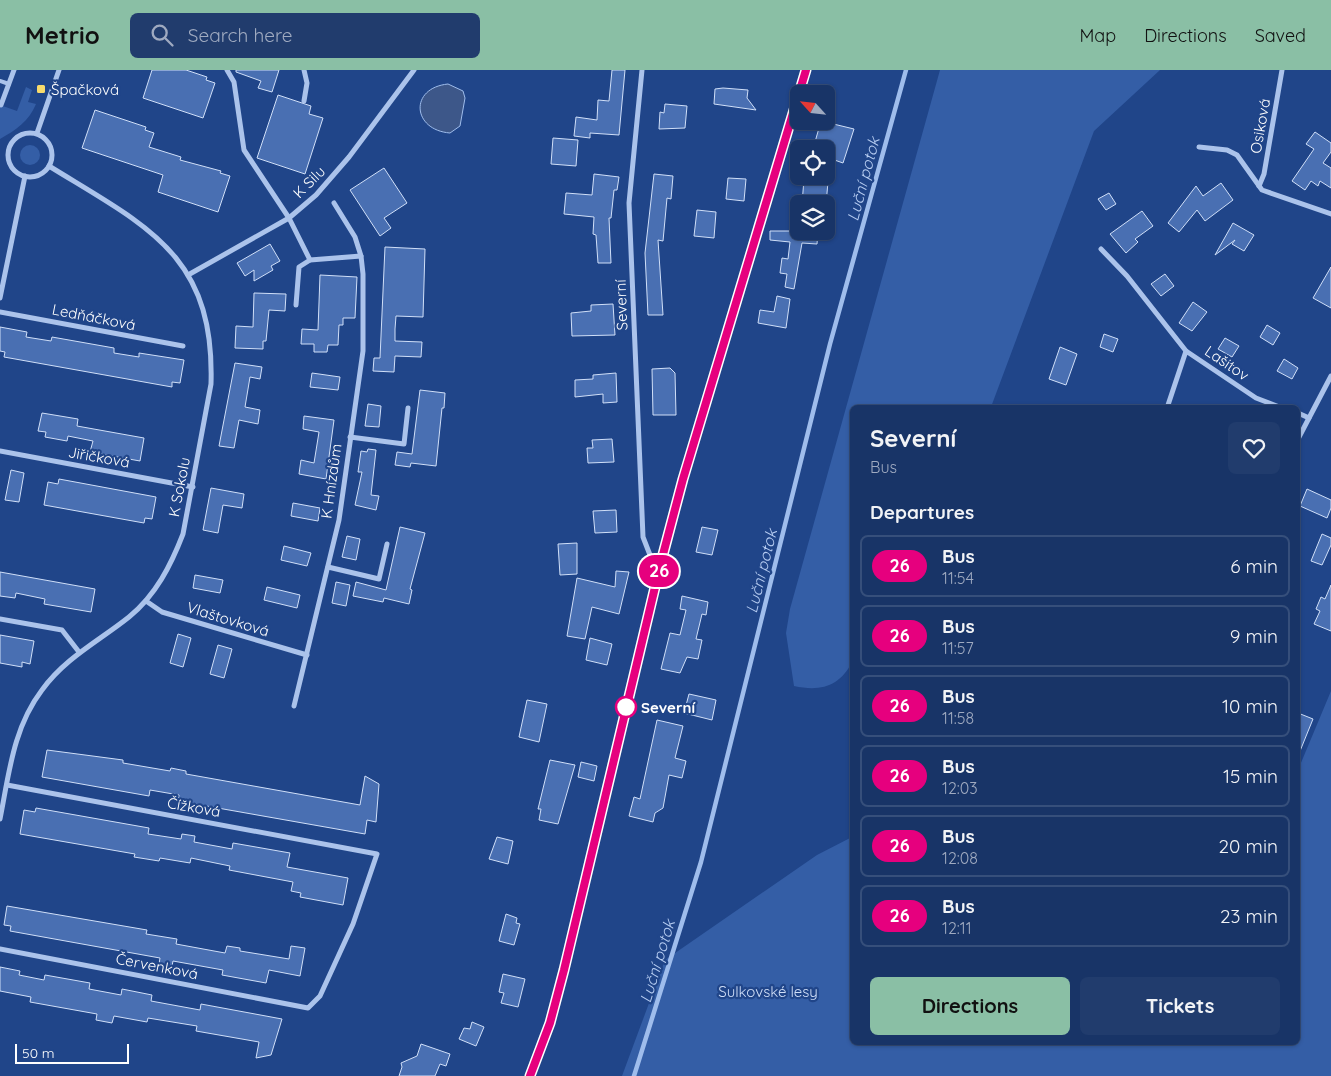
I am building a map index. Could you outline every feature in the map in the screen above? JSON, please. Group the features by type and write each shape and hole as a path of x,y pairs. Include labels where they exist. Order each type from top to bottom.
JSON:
{"street":[{"path":"1,105 14,70"},
{"path":"37,133 59,70"},
{"path":"227,70 234,82 244,150 289,218 310,260"},
{"path":"304,70 307,82 304,101"},
{"name":"K Silu","path":"188,275 289,218 316,195 349,157 414,70"},
{"name":"Severní","path":"642,70 629,213 643,537 650,555 661,562"},
{"path":"530,1076 550,1023 564,970 661,562 683,479 806,70"},
{"name":"Osiková","path":"1259,186 1264,174 1282,70"},
{"path":"37,133 50,144 52,156 49,166 36,176 25,176 16,172 10,164 8,148 20,134 37,133"},
{"path":"1199,148 1227,150 1237,155 1262,190 1331,214"},
{"name":"K Sokolu","path":"0,819 16,739 23,721 46,684 79,652 130,616 146,601 162,580 174,558 183,534 193,487 211,384 211,359 197,292 188,275 166,245 150,231 49,166"},
{"path":"0,298 25,176"},
{"name":"K Hnízdům","path":"294,706 339,520 362,351 363,274 361,256 355,237 334,203"},
{"path":"1101,249 1127,276 1186,351"},
{"path":"296,305 299,267 310,260 361,256"},
{"name":"Ledňáčková","path":"0,312 183,346"},
{"name":"Lašitov","path":"1168,405 1186,351 1256,398 1274,405"},
{"path":"1300,435 1331,376"},
{"path":"350,437 404,444 408,408"},
{"path":"1300,414 1309,418"},
{"name":"Jiřičková","path":"0,452 193,487"},
{"path":"328,567 379,579 387,544"},
{"name":"Vlaštovková","path":"146,601 162,612 306,655"},
{"path":"0,619 62,630 79,652"},
{"name":"Čížková","path":"7,785 377,854 352,924 320,996 308,1008"},
{"name":"Červenková","path":"0,950 308,1008"}],"lane":[{"path":"0,81 9,84"}],"green space":[{"path":"940,70 1160,70 1094,131 992,405 850,405 850,665 842,677 835,682 813,688 794,686 786,633 790,609"},
{"path":"26,87 32,90 28,102 36,104 33,110 21,124 0,139 0,105 17,111"},
{"path":"26,145 34,145 40,151 40,159 34,165 26,165 20,159 20,151"},
{"name":"Sulkovské lesy","path":"1331,691 1331,1076 622,1076 665,960 817,855 850,838 850,1045 1300,1045 1300,765"}],"shaded area":[{"path":"448,84 463,91 465,98 460,126 450,133 437,130 428,125 422,117 420,109 421,100 427,93 435,87"}],"building":[{"path":"152,70 186,70 207,77 206,80 215,83 203,118 143,98"},
{"path":"236,70 279,70 272,92 258,88 261,81 236,72"},
{"path":"612,70 625,70 619,135 590,133 590,138 574,136 576,117 597,120 598,100 609,101"},
{"path":"715,89 748,90 747,98 756,110 714,104"},
{"path":"278,95 311,106 309,114 323,118 305,174 257,158"},
{"path":"665,104 687,106 685,128 659,129 660,112 664,113"},
{"path":"95,110 146,127 145,130 154,133 149,147 181,157 180,160 221,171 220,173 230,176 218,212 158,192 163,175 82,148"},
{"path":"835,124 854,129 843,163 835,160 835,140 816,140 818,130 835,130"},
{"path":"1315,132 1331,143 1331,152 1323,163 1331,168 1331,188 1320,181 1318,186 1311,181 1305,190 1292,181 1314,149 1306,144"},
{"path":"553,138 578,140 576,166 551,164"},
{"path":"384,168 407,203 384,218 391,228 380,236 350,190"},
{"path":"594,174 619,177 617,190 614,190 611,218 609,218 611,263 598,263 596,235 593,234 594,217 564,214 566,193 592,195"},
{"path":"654,174 673,176 671,199 667,198 663,241 658,240 663,315 648,315 645,253"},
{"path":"728,178 746,179 744,201 726,199"},
{"path":"1221,183 1233,200 1205,221 1197,210 1179,232 1168,223 1196,186 1203,196"},
{"path":"804,185 828,185 827,195 803,195"},
{"path":"1109,193 1116,204 1106,210 1098,199"},
{"path":"697,210 716,212 714,238 694,236"},
{"path":"1142,211 1153,226 1135,239 1138,242 1126,253 1110,234"},
{"path":"1233,223 1254,235 1244,251 1232,244 1235,240 1215,255"},
{"path":"770,231 790,231 790,240 817,240 817,244 802,243 794,289 785,287 787,274 780,273 782,258 788,259 790,242 770,240"},
{"path":"270,244 280,261 271,266 273,270 254,281 254,270 245,276 237,263"},
{"path":"385,247 425,249 423,317 396,316 395,329 395,341 422,342 421,357 395,356 394,372 373,371 374,358 380,358"},
{"path":"1331,267 1331,308 1313,298"},
{"path":"1165,274 1174,286 1161,296 1151,284"},
{"path":"320,275 357,277 355,318 343,318 343,325 339,325 338,345 328,345 327,352 314,352 314,344 301,344 302,329 318,330"},
{"path":"254,293 286,294 285,311 269,310 266,341 263,341 263,349 235,348 236,326 253,327"},
{"path":"777,296 790,299 786,328 758,323 760,310 774,312"},
{"path":"1193,302 1207,312 1192,331 1179,323"},
{"path":"613,304 615,335 572,336 571,313 591,311 591,305"},
{"path":"1267,325 1280,333 1273,345 1260,337"},
{"path":"0,327 27,332 26,337 51,341 52,337 114,348 114,353 139,357 139,353 184,360 180,383 172,382 172,387 4,357 5,352 0,351"},
{"path":"1104,334 1118,339 1113,352 1100,347"},
{"path":"1225,338 1239,346 1232,357 1218,349"},
{"path":"1060,347 1077,354 1066,385 1049,379"},
{"path":"1284,359 1298,368 1292,379 1277,371"},
{"path":"235,363 262,367 260,379 250,377 245,407 260,410 258,424 239,420 234,448 219,446"},
{"path":"670,368 675,373 676,415 653,415 652,369"},
{"path":"312,373 340,377 338,390 310,387"},
{"path":"616,373 617,402 603,403 603,394 575,397 575,380 593,379 593,375"},
{"path":"420,390 445,393 436,466 411,463 410,467 395,465 397,452 412,454"},
{"path":"368,404 381,406 379,427 365,426"},
{"path":"42,413 78,419 77,426 144,438 140,461 90,452 93,441 68,436 67,441 45,437 46,432 38,431"},
{"path":"304,416 334,420 326,479 299,474 301,460 314,463 319,432 303,429"},
{"path":"612,439 614,462 588,463 587,448 593,448 592,440"},
{"path":"368,449 376,450 371,495 379,496 376,510 355,505 362,472 358,472 361,451 367,452"},
{"path":"11,470 24,473 19,502 5,500"},
{"path":"59,479 156,497 152,519 145,518 144,523 44,505 48,482 58,484"},
{"path":"211,488 244,494 242,508 223,505 218,533 203,530"},
{"path":"1307,489 1331,500 1331,508 1327,518 1300,506"},
{"path":"293,503 320,508 318,521 291,516"},
{"path":"616,510 617,532 595,533 593,511"},
{"path":"400,527 425,533 410,589 412,590 409,604 384,598 383,602 353,596 356,582 386,590"},
{"path":"702,527 718,530 712,555 696,552"},
{"path":"1322,534 1331,538 1331,545 1322,565 1311,561"},
{"path":"347,536 360,539 356,560 342,557"},
{"path":"577,543 577,574 560,575 558,544"},
{"path":"284,546 311,553 307,566 281,560"},
{"path":"616,571 629,572 619,614 592,607 585,639 567,636 577,578 615,587"},
{"path":"0,572 95,589 91,612 44,604 45,599 16,593 15,598 0,596"},
{"path":"195,575 223,580 220,593 193,588"},
{"path":"336,582 350,585 346,606 332,603"},
{"path":"1331,585 1331,631 1314,624 1320,611 1316,609 1321,597 1325,599"},
{"path":"267,587 300,595 297,608 264,600"},
{"path":"682,596 708,602 706,615 702,614 696,639 702,640 698,659 687,657 680,673 661,669 670,633 680,635 686,610 680,609"},
{"path":"178,634 191,638 183,667 170,663"},
{"path":"0,635 34,641 30,664 22,662 22,667 0,663"},
{"path":"590,638 612,644 607,665 586,660"},
{"path":"218,645 232,649 224,678 210,674"},
{"path":"689,694 716,700 712,720 684,713"},
{"path":"527,700 547,704 539,742 519,737"},
{"path":"1300,714 1313,719 1300,751"},
{"path":"657,720 683,726 675,758 686,761 682,778 669,775 663,808 655,813 653,822 629,816 634,797 640,799"},
{"path":"47,750 123,760 123,763 170,771 171,768 186,771 186,774 360,805 365,776 379,784 376,822 367,820 365,834 178,801 179,795 150,790 149,796 42,777"},
{"path":"550,760 575,765 558,824 539,820 541,809 538,809"},
{"path":"581,762 597,766 594,781 578,777"},
{"path":"36,808 149,828 148,834 181,839 182,834 195,836 194,842 232,849 233,843 290,853 287,867 348,878 343,905 300,897 301,893 291,891 293,882 229,870 230,866 191,858 190,863 160,858 159,861 134,857 135,854 20,834 24,810 35,812"},
{"path":"497,837 513,841 508,864 489,859"},
{"path":"7,906 147,930 146,934 177,939 176,944 225,953 227,946 240,948 240,951 289,959 291,946 305,948 300,976 269,970 266,983 222,975 223,970 173,961 172,966 159,964 160,958 10,931 11,926 4,925"},
{"path":"506,914 517,918 516,923 520,924 514,945 499,941"},
{"path":"0,967 20,971 19,975 44,980 45,975 90,983 89,989 121,995 122,989 152,995 151,1001 200,1010 201,1004 282,1019 271,1055 256,1058 259,1042 196,1031 197,1026 148,1018 147,1022 114,1016 112,1023 96,1020 97,1014 30,1002 31,997 0,991"},
{"path":"503,974 525,979 518,1007 501,1003 504,993 499,992"},
{"path":"472,1022 484,1027 476,1046 459,1039 464,1028 470,1029"},
{"path":"421,1044 450,1054 446,1066 440,1064 435,1076 399,1076 402,1067 401,1063 417,1056"}],"waterway":[{"name":"Luční potok","path":"634,1076 701,862 830,344 906,70"}],"bus line":[{"name":"26","path":"530,1076 550,1023 564,970 661,562 683,479 806,70"}],"place":[{"name":"Špačková","path":"41,89"},
{"name":"Severní","path":"626,707"}]}
